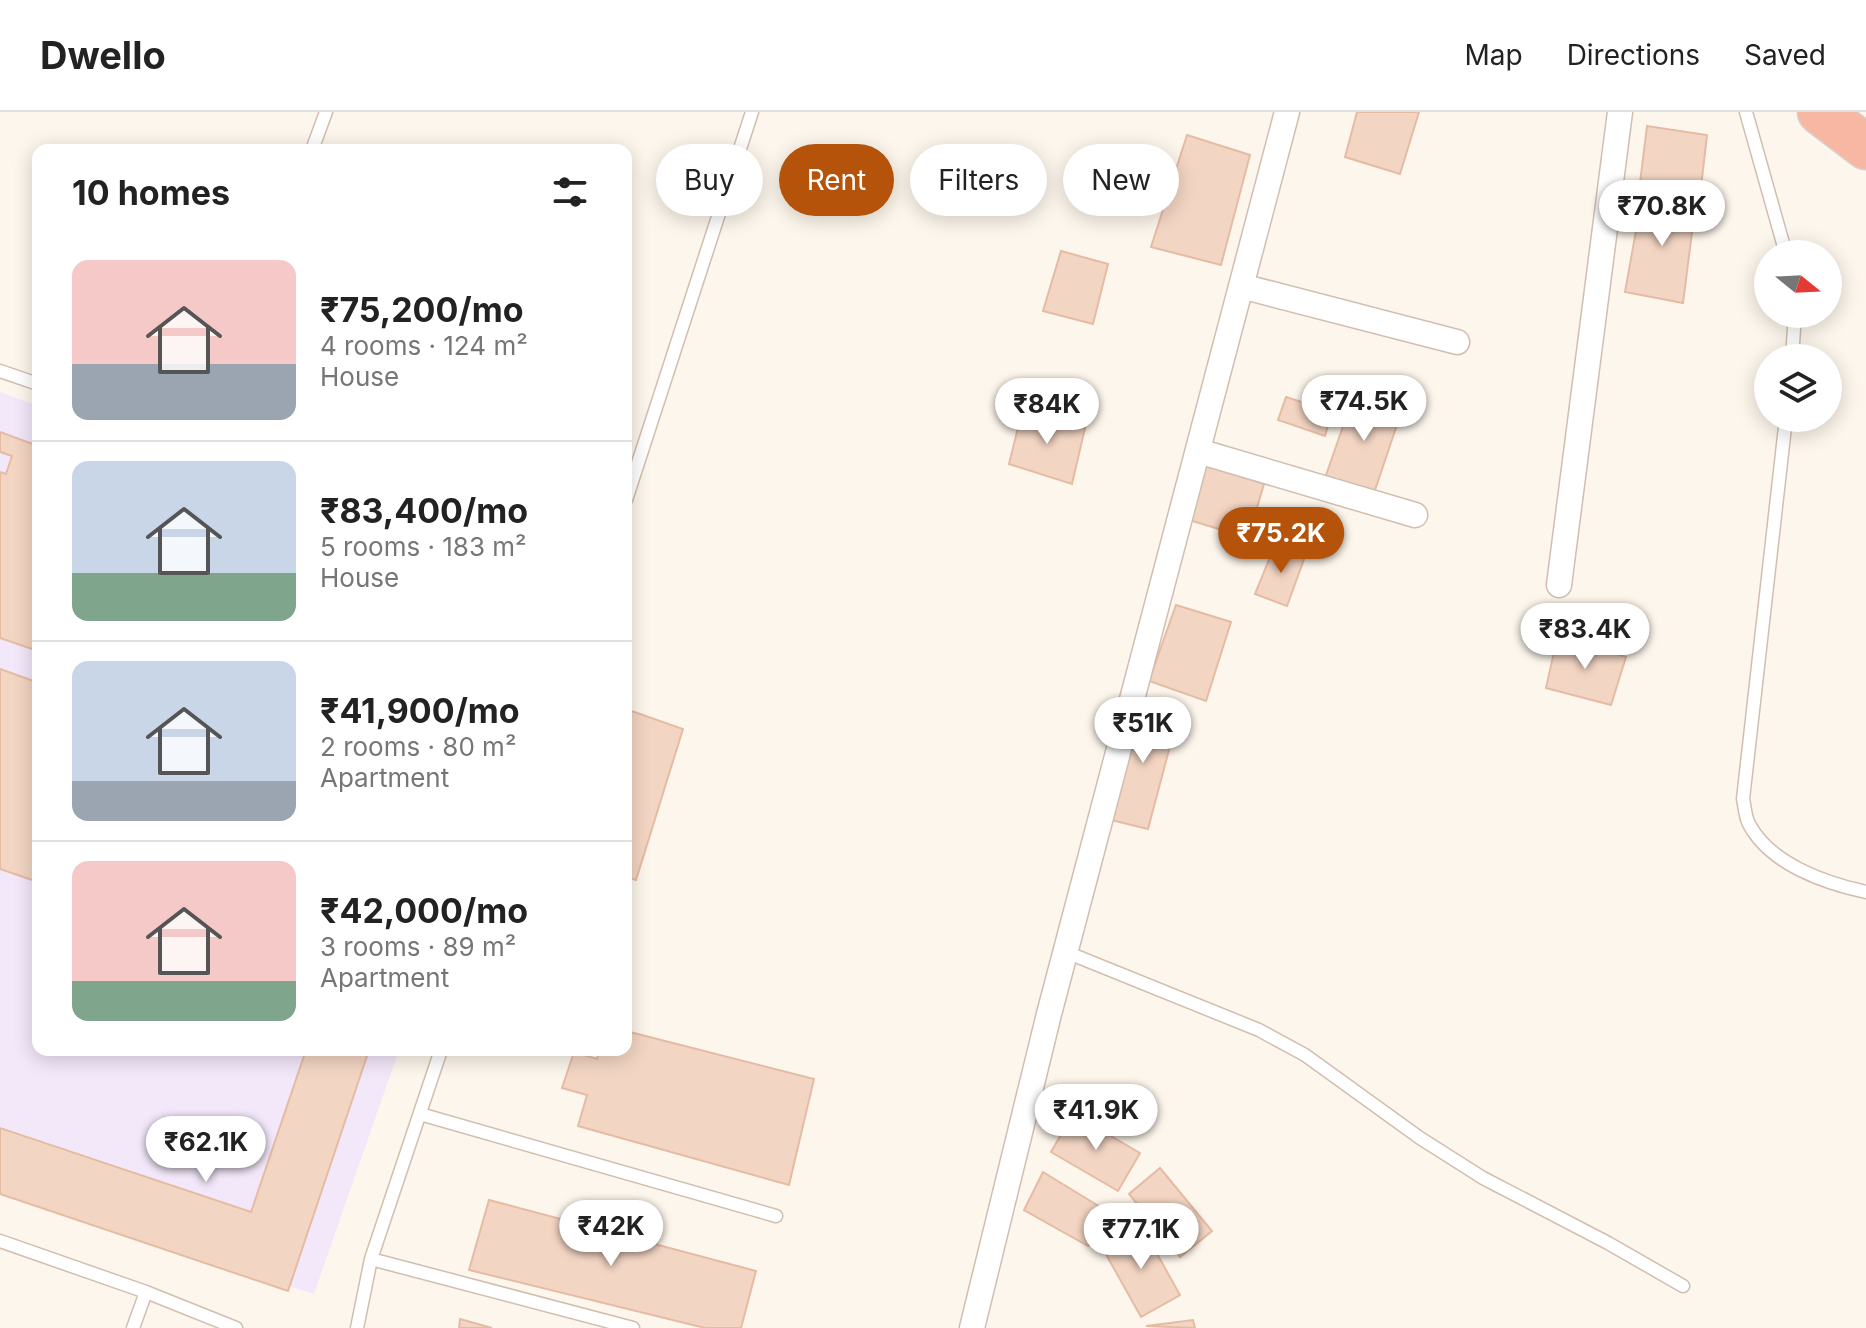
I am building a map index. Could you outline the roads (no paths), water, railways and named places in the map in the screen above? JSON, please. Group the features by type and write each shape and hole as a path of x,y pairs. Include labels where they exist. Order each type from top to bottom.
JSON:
{"highway":[{"path":"1820,112 1866,147"}],"street":[{"path":"972,1328 1066,952 1287,112"},
{"path":"1559,585 1620,112"},
{"path":"1241,286 1457,342"},
{"path":"1198,451 1415,515"}],"lane":[{"path":"314,144 326,112"},
{"path":"632,482 752,112"},
{"path":"1746,112 1782,240"},
{"path":"0,371 32,382"},
{"path":"1784,432 1743,799 1748,823 1767,847 1801,870 1838,886 1866,892"},
{"path":"1066,952 1259,1030 1293,1049 1483,1178 1683,1286"},
{"path":"357,1328 371,1259 439,1056"},
{"path":"420,1114 776,1216"},
{"path":"0,1241 146,1292 236,1328"},
{"path":"371,1259 633,1328"},
{"path":"133,1328 146,1292"}]}
